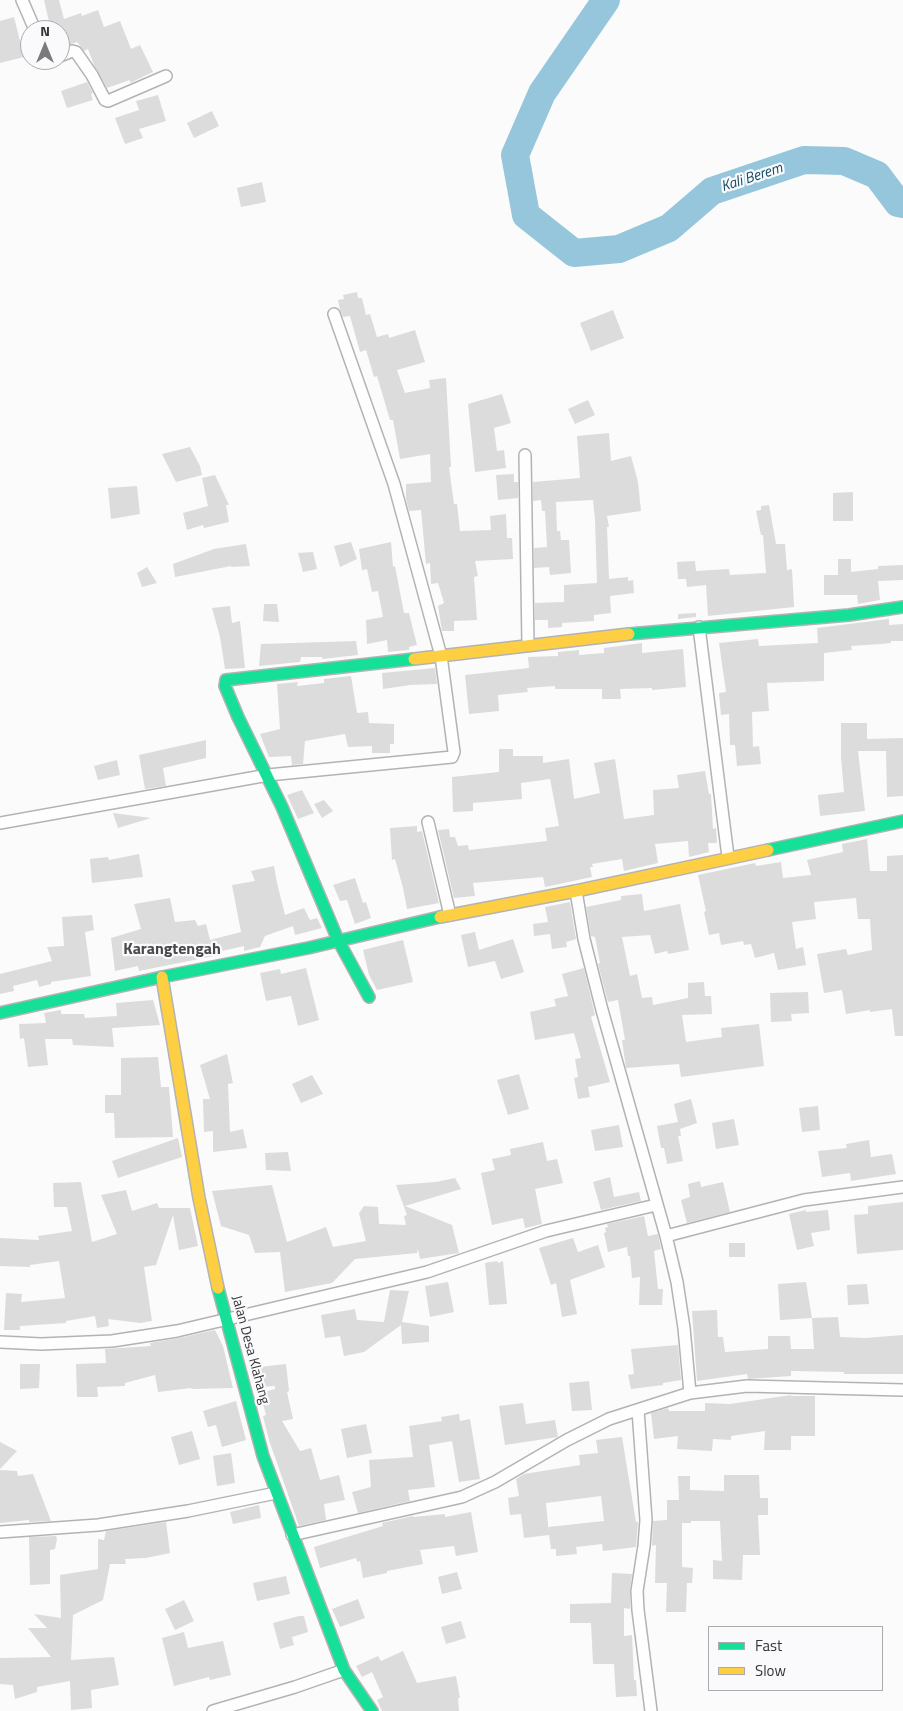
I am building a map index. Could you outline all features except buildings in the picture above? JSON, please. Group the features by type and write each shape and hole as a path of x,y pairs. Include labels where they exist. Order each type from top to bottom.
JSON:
{"street":[{"path":"22,0 31,20"},
{"path":"70,52 76,52 92,75 105,100 108,101 166,76"},
{"path":"0,823 268,776 452,757 454,752 441,656 394,484 334,314"},
{"path":"525,455 528,645"},
{"path":"369,997 338,940 282,807 238,717 226,686 226,680 528,645 699,627 849,615 903,607"},
{"path":"699,627 728,857"},
{"path":"0,1013 162,977 308,948 450,915 576,891 903,821"},
{"path":"428,822 450,915"},
{"path":"576,891 584,939 602,1010 666,1236 682,1319 690,1393"},
{"name":"Jalan Desa Klahang","path":"162,977 198,1198 213,1269 263,1456 344,1670 372,1711"},
{"path":"666,1236 804,1200 903,1187"},
{"path":"0,1342 41,1344 112,1340 177,1331 427,1272 546,1231 656,1205"},
{"path":"292,1535 462,1497 495,1482 567,1440 609,1419 690,1393 747,1386 903,1390"},
{"path":"638,1410 646,1520 637,1591 651,1711"},
{"path":"0,1532 98,1525 188,1511 276,1493"},
{"path":"213,1711 295,1687 344,1670"}],"waterway":[{"name":"Kali Berem","path":"606,0 542,93 515,155 526,215 574,253 619,249 669,228 712,191 804,160 844,161 877,175 898,203 903,204"}],"traffic: fast":[{"path":"629,634 849,615 903,607"},
{"path":"369,997 338,940 282,807 225,686 226,680 414,659"},
{"path":"768,850 903,821"},
{"path":"0,1013 162,977 308,948 440,917"},
{"path":"218,1288 263,1456 344,1670 372,1711"}],"traffic: slow":[{"path":"414,659 629,634"},
{"path":"440,917 576,891 768,850"},
{"path":"162,977 199,1198 218,1288"}],"district":[{"name":"Karangtengah","path":"172,950"}]}
